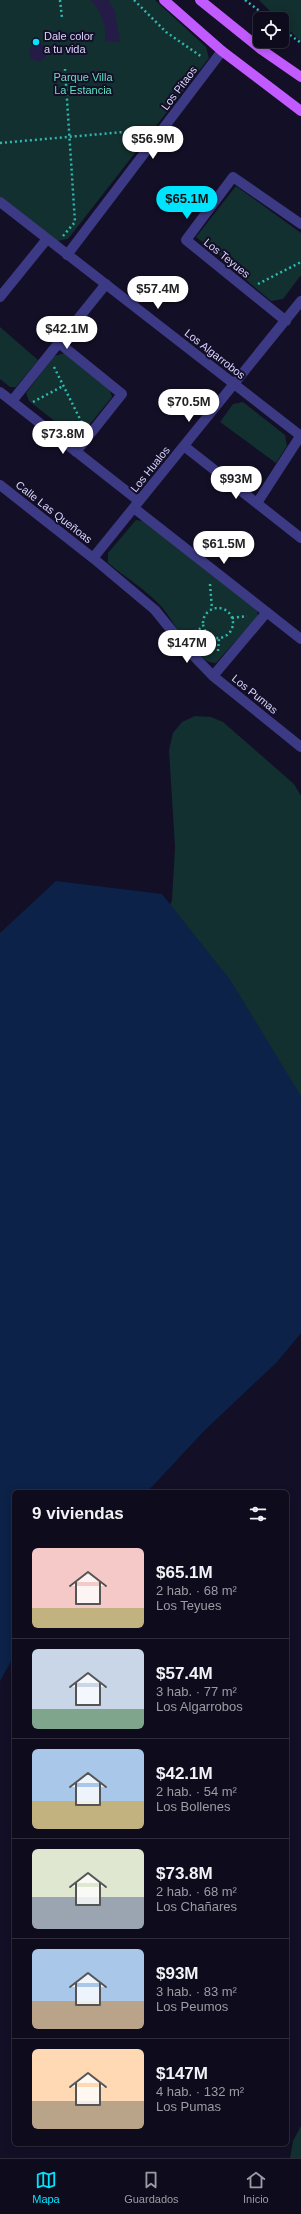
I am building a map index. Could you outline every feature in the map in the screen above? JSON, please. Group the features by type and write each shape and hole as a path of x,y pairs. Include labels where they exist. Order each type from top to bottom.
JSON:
{"main road":[{"path":"164,0 222,51 301,111"},
{"path":"200,0 257,46 301,77"}],"street":[{"name":"Los Pitaos","path":"67,255 222,51"},
{"name":"Los Teyues","path":"286,321 186,240 233,177 301,224"},
{"name":"Los Algarrobos","path":"0,202 301,436"},
{"path":"0,297 47,239"},
{"path":"12,401 106,284"},
{"name":"Los Hualos","path":"93,558 301,301"},
{"path":"59,343 122,394 76,452"},
{"path":"0,392 76,452 137,505 301,639"},
{"path":"257,503 301,436"},
{"path":"184,446 301,538"},
{"name":"Calle Las Queñoas","path":"0,485 93,558"},
{"name":"Los Pumas","path":"93,558 155,610 185,647 213,676 301,747"},
{"path":"213,676 267,612"}],"path":[{"path":"60,0 62,18"},
{"path":"134,0 166,32 212,64"},
{"path":"246,0 261,12"},
{"path":"289,34 301,43"},
{"path":"59,240 75,222 65,69"},
{"path":"0,143 146,130"},
{"path":"247,290 301,262"},
{"path":"49,356 88,437"},
{"path":"22,409 63,386"},
{"path":"210,584 212,609"},
{"path":"222,608 230,614 232,618 232,628 226,636 221,638 211,636 204,626 205,615 212,609 222,608"},
{"path":"232,618 255,614"},
{"path":"185,637 204,626"}],"green space":[{"name":"Parque Villa La Estancia","path":"0,0 155,0 206,47 209,58 68,239 57,241 0,197"},
{"path":"259,0 301,0 301,42 289,30 289,12 271,12"},
{"path":"236,186 301,233 301,275 283,299 271,301 226,263 227,261 196,237"},
{"path":"0,327 38,360 16,387 10,387 0,379"},
{"path":"65,353 110,390 112,397 81,435 75,437 29,401 26,393 54,356"},
{"path":"243,402 285,435 287,446 276,463 220,422 233,404"},
{"path":"136,520 143,521 257,610 258,616 216,663 208,661 192,649 161,606 142,589 108,563 108,553"},
{"path":"195,716 211,717 223,722 294,784 301,796 301,1324 17,1490 14,1490 0,1193 160,935 172,900 175,847 169,750 173,733 182,722"},
{"path":"301,2126 301,2158 290,2158 293,2141"}],"water":[{"path":"56,881 162,894 231,981 301,1096 301,1333 277,1362 205,1430 149,1490 12,1490 12,1660 0,1681 0,933"}],"building":[{"path":"91,0 108,0 115,11 120,42 105,41 105,27 99,11"},
{"path":"34,43 42,43 47,48 45,59 42,61 34,61 29,56 29,48"}],"place":[{"name":"Dale color a tu vida","path":"36,42"}]}
